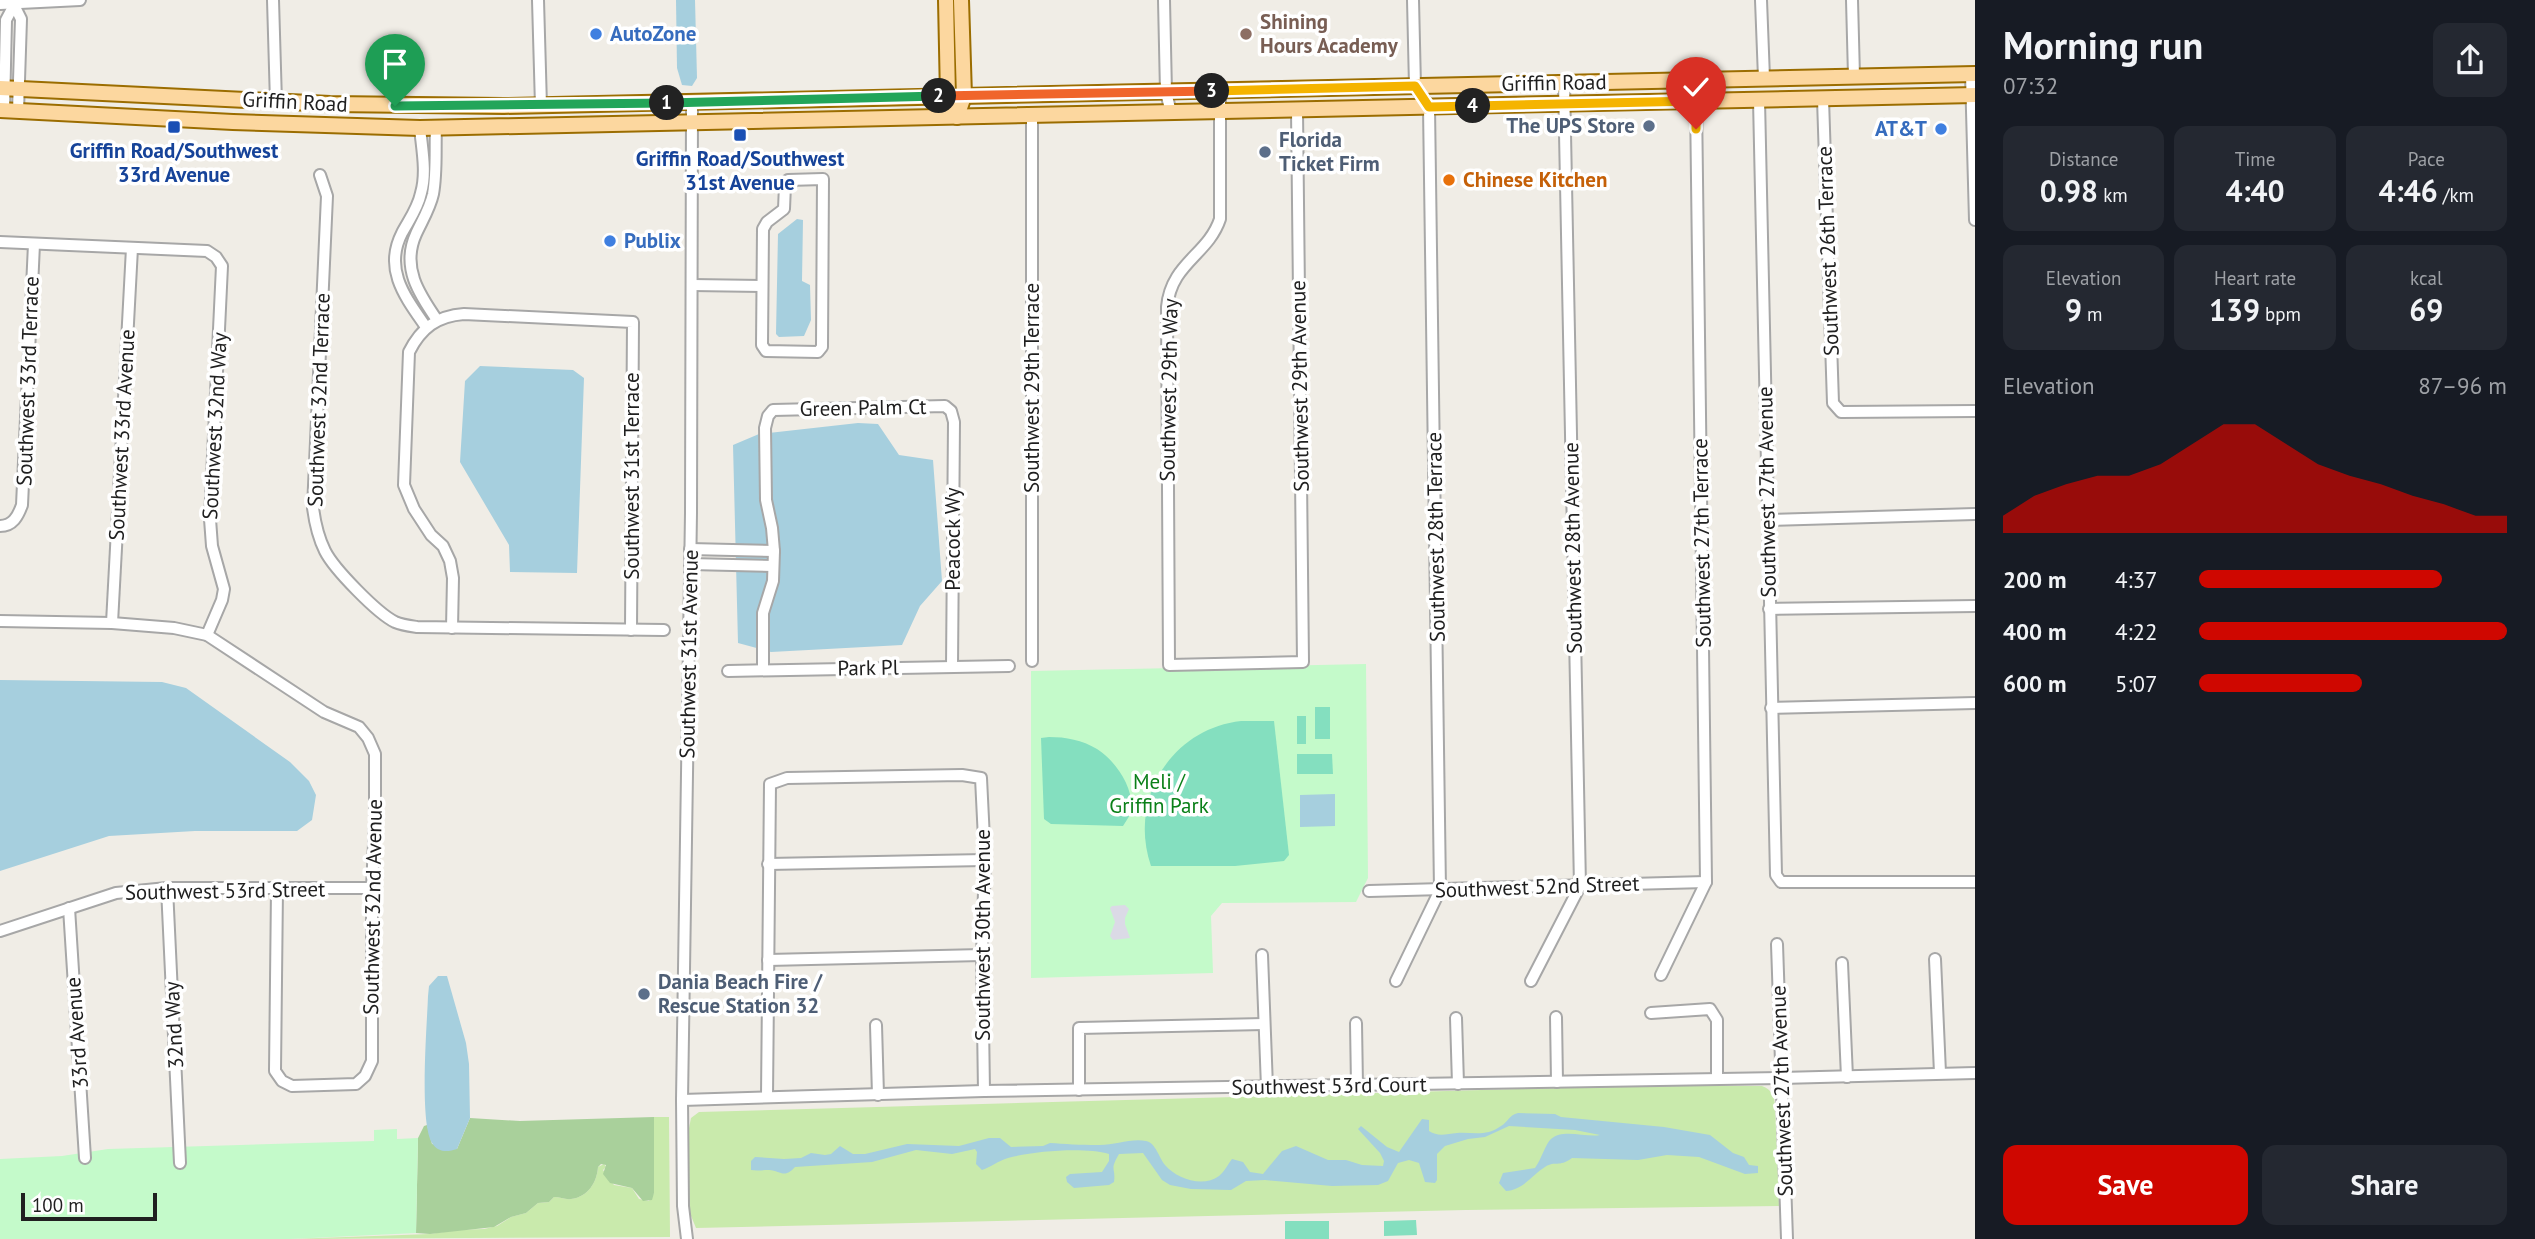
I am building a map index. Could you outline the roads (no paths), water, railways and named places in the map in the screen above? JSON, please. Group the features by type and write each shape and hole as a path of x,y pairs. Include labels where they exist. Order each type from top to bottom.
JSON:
{"main road":[{"path":"949,1 964,96 957,117"},
{"path":"949,1 948,96 957,117"},
{"name":"Griffin Road","path":"8,88 323,104 541,106 1973,74"},
{"path":"1727,101 1764,78"},
{"path":"1759,100 1796,78"},
{"name":"Griffin Road","path":"7,110 233,122 420,128 1973,95"},
{"path":"233,122 269,111 276,102"},
{"path":"285,123 295,111 323,104"},
{"path":"489,127 524,119 541,106"}],"street":[{"path":"0,4 80,0"},
{"path":"273,0 276,102"},
{"path":"538,0 541,106"},
{"path":"1164,0 1166,92 1171,113"},
{"path":"1413,0 1415,86 1429,107"},
{"path":"1761,0 1764,78"},
{"path":"1852,0 1854,76"},
{"path":"7,110 6,20 14,5"},
{"path":"1973,74 1975,220"},
{"name":"Southwest 28th Avenue","path":"1531,981 1580,886 1564,83"},
{"name":"Southwest 29th Way","path":"1168,665 1167,307 1168,296 1177,274 1213,235 1220,219 1220,90"},
{"name":"Southwest 26th Terrace","path":"1823,99 1833,403 1841,412 1975,411"},
{"name":"Southwest 27th Avenue","path":"1759,100 1776,875 1781,882 1975,882"},
{"name":"Southwest 27th Terrace","path":"1661,975 1706,881 1696,101"},
{"name":"Southwest 31st Avenue","path":"687,1239 683,1206 682,1100 690,564 692,102"},
{"name":"Southwest 28th Terrace","path":"1396,981 1440,890 1429,107"},
{"name":"Southwest 29th Avenue","path":"1168,665 1303,662 1297,110"},
{"name":"Southwest 29th Terrace","path":"1032,115 1032,661"},
{"path":"436,127 433,195 414,238 410,265 419,294 437,320 416,338 409,352 404,485 414,509 431,534 443,545 450,561 453,578 452,628"},
{"path":"420,128 422,191 399,243 394,270 404,297 426,327"},
{"name":"Southwest 32nd Terrace","path":"320,175 327,196 315,453 315,525 326,553 381,613 397,623 417,627 452,628 664,630"},
{"path":"823,179 822,347 817,352 766,351 762,345 762,286 763,229 784,209 785,185 788,180 823,179"},
{"path":"0,242 132,248"},
{"name":"Southwest 33rd Terrace","path":"0,526 6,526 18,517 22,505 34,244"},
{"name":"Southwest 32nd Way","path":"132,248 206,251 216,257 222,267 210,519 212,546 224,589 207,635"},
{"name":"Southwest 33rd Avenue","path":"112,623 132,248"},
{"path":"692,285 762,286"},
{"name":"Southwest 31st Terrace","path":"437,320 464,314 633,322 631,630"},
{"name":"Green Palm Ct","path":"774,551 765,488 765,428 768,416 773,410 945,406 951,411"},
{"name":"Peacock Wy","path":"951,411 954,422 952,667"},
{"path":"1768,520 1975,514"},
{"path":"690,550 774,551 773,581 763,613 763,670"},
{"path":"690,564 774,566"},
{"path":"1769,609 1975,606"},
{"path":"0,621 112,623 174,628 207,635"},
{"name":"Southwest 32nd Avenue","path":"207,635 324,712 359,727 368,738 375,754 372,1061 365,1076 356,1084 292,1086 282,1081 275,1071 277,889"},
{"name":"Park Pl","path":"728,671 1009,666"},
{"path":"1771,708 1975,704"},
{"name":"Southwest 30th Avenue","path":"768,864 771,784 787,778 962,775 981,778 985,860 982,955 985,1091"},
{"path":"767,1097 768,864 985,860"},
{"name":"Southwest 52nd Street","path":"1369,891 1706,881"},
{"name":"Southwest 53rd Street","path":"0,931 116,893 167,888 372,888"},
{"name":"32nd Way","path":"167,888 180,1163"},
{"name":"33rd Avenue","path":"69,908 85,1158"},
{"name":"Southwest 27th Avenue","path":"1777,944 1787,1239"},
{"path":"768,960 982,955"},
{"path":"1262,955 1267,1087"},
{"path":"1935,959 1940,1073"},
{"path":"1842,963 1847,1076"},
{"path":"1651,1013 1710,1009 1717,1020 1717,1079"},
{"path":"1556,1017 1557,1082"},
{"path":"1456,1018 1458,1084"},
{"path":"1356,1023 1357,1086"},
{"path":"1079,1090 1079,1028 1264,1024"},
{"path":"876,1025 878,1095"},
{"name":"Southwest 53rd Court","path":"682,1100 985,1091 1781,1079 1975,1073"}],"water":[{"path":"676,0 695,0 697,78 692,86 682,85 677,68"},
{"path":"797,219 803,220 802,281 810,285 811,320 804,336 779,337 776,334 778,234"},
{"path":"480,366 573,370 584,378 577,573 510,572 509,545 460,462 465,381"},
{"path":"858,423 878,424 899,455 933,460 942,581 920,606 902,645 771,652 738,643 733,445 759,434"},
{"path":"0,680 162,682 186,688 290,762 309,781 316,795 312,820 297,831 195,831 109,836 0,871"},
{"path":"1335,794 1335,826 1300,827 1300,795"},
{"path":"438,976 447,976 466,1043 469,1064 470,1118 457,1149 447,1151 437,1149 432,1143 426,1115 428,996 429,986"},
{"path":"1518,1113 1555,1114 1561,1117 1664,1127 1710,1135 1733,1153 1744,1157 1749,1165 1758,1166 1758,1173 1745,1174 1699,1157 1667,1155 1638,1160 1572,1158 1563,1163 1549,1165 1522,1185 1506,1191 1499,1183 1503,1173 1535,1168 1549,1141 1556,1136 1600,1135 1575,1130 1509,1126 1485,1137 1445,1146 1437,1154 1435,1183 1425,1182 1419,1163 1409,1160 1398,1163 1388,1181 1378,1185 1332,1186 1265,1180 1246,1181 1231,1190 1191,1189 1170,1185 1162,1180 1143,1153 1119,1154 1114,1166 1114,1182 1109,1185 1074,1188 1067,1182 1066,1177 1070,1174 1102,1172 1109,1161 1109,1154 1073,1150 1004,1159 982,1170 976,1164 975,1149 952,1154 916,1150 872,1162 795,1167 785,1173 751,1170 751,1161 755,1157 784,1159 801,1158 811,1153 825,1155 831,1154 840,1146 853,1154 865,1154 907,1144 959,1146 989,1138 1000,1138 1011,1147 1043,1146 1050,1143 1103,1145 1140,1140 1149,1142 1165,1165 1176,1174 1190,1180 1206,1181 1219,1176 1232,1159 1243,1162 1250,1172 1263,1174 1282,1151 1296,1146 1328,1160 1383,1166 1380,1153 1358,1129 1361,1126 1387,1147 1399,1152 1422,1119 1429,1120 1429,1131 1436,1134 1479,1133 1490,1132"}],"place":[{"name":"AutoZone","path":"596,34"},
{"name":"Shining Hours Academy","path":"1246,34"},
{"name":"The UPS Store","path":"1649,126"},
{"name":"Griffin Road/Southwest 33rd Avenue","path":"174,127"},
{"name":"AT&T","path":"1941,129"},
{"name":"Griffin Road/Southwest 31st Avenue","path":"740,135"},
{"name":"Florida Ticket Firm","path":"1265,152"},
{"name":"Chinese Kitchen","path":"1449,180"},
{"name":"Publix","path":"610,241"},
{"name":"Dania Beach Fire / Rescue Station 32","path":"644,994"}],"park label":[{"name":"Meli / Griffin Park","path":"1159,794"}]}
